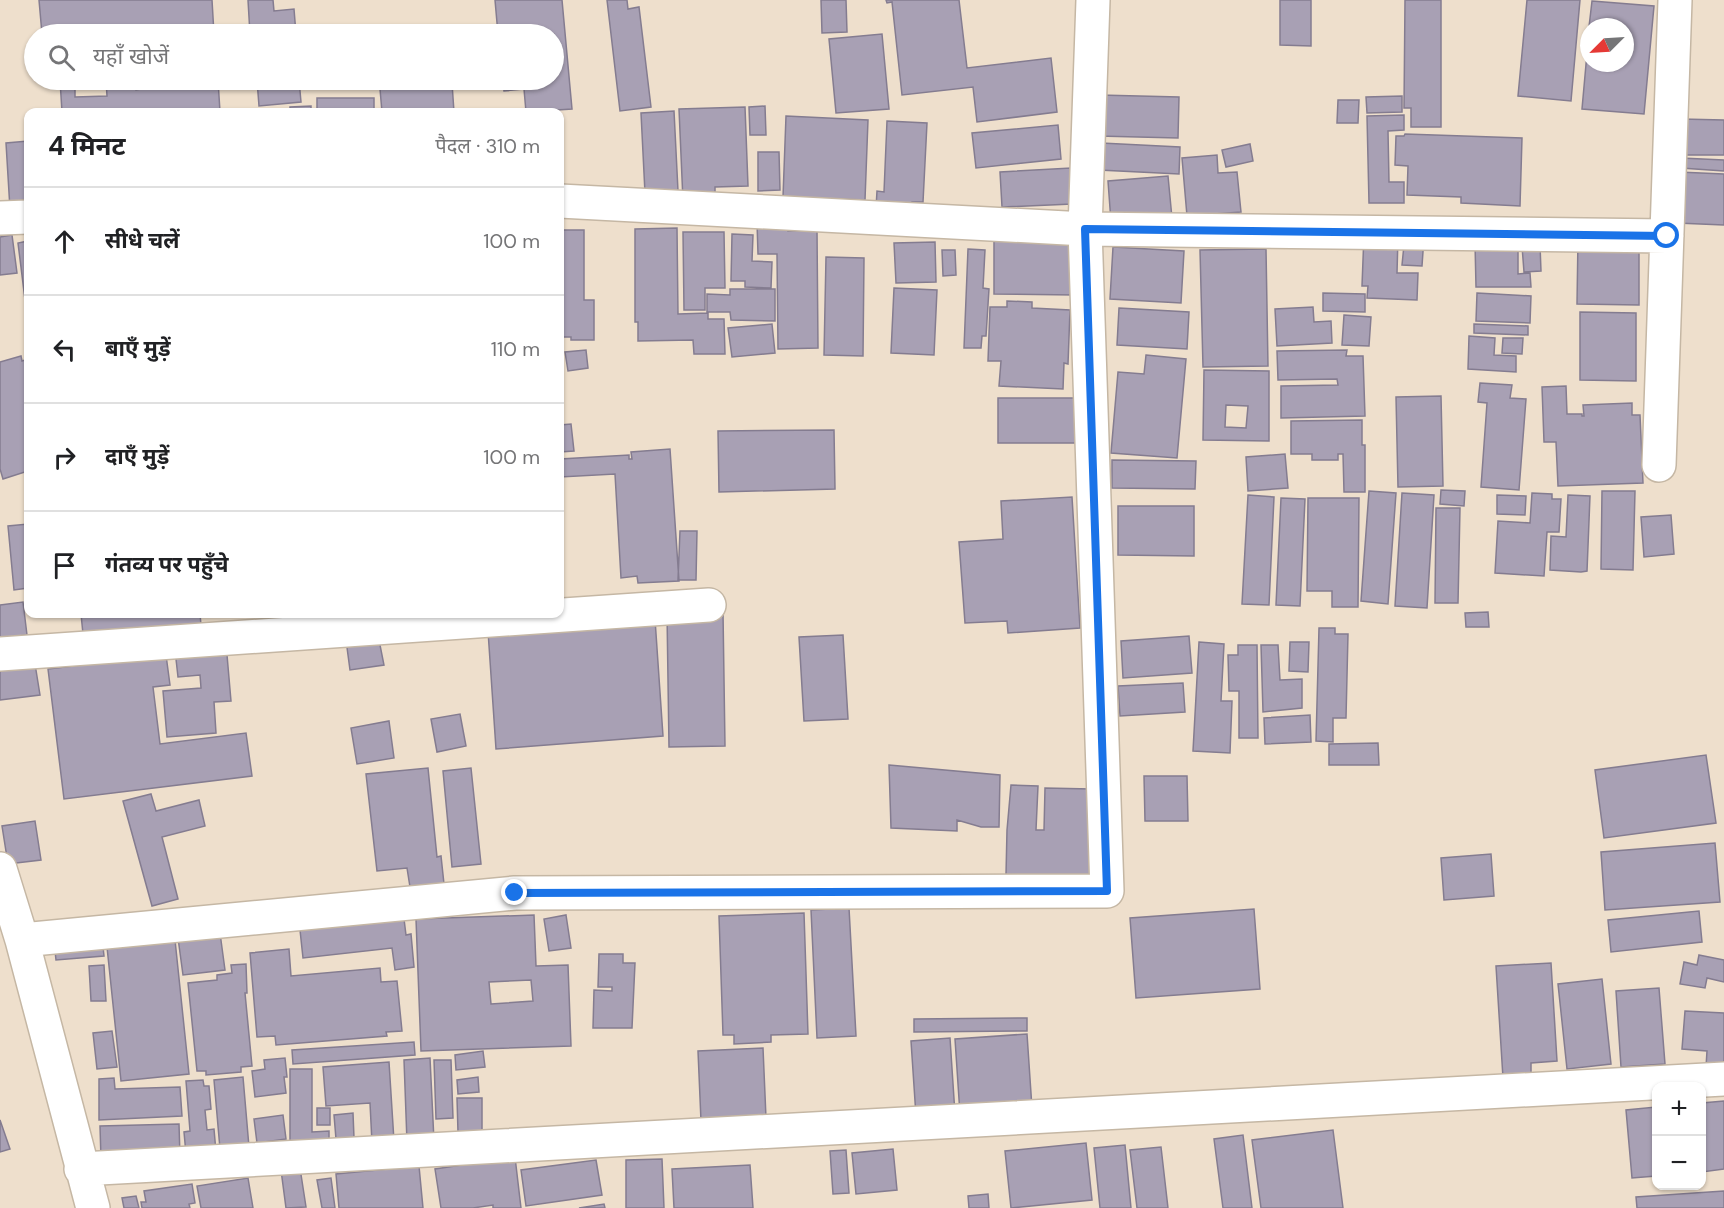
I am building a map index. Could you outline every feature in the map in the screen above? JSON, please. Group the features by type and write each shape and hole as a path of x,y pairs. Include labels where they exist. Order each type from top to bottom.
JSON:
{"street":[{"path":"22,940 515,893 1107,891 1085,229 1093,0"},
{"path":"1659,465 1675,0"},
{"path":"564,201 1085,229 1667,236"},
{"path":"0,218 24,217"},
{"path":"564,615 709,605"},
{"path":"0,654 521,618"},
{"path":"0,869 22,940 93,1208"},
{"path":"81,1169 1724,1079"}],"building":[{"path":"39,0 212,0 213,24 41,24"},
{"path":"248,0 273,0 274,11 294,9 295,24 249,24"},
{"path":"495,0 562,0 572,109 526,108 524,90 564,90 564,24 497,24"},
{"path":"607,0 627,0 628,9 639,7 651,107 620,111"},
{"path":"821,0 846,0 847,32 822,33"},
{"path":"886,0 959,0 967,68 1051,58 1057,112 977,122 973,87 902,95 892,2 887,3"},
{"path":"1280,0 1311,0 1311,46 1280,45"},
{"path":"1405,0 1441,0 1441,127 1411,127 1411,108 1404,108"},
{"path":"1527,0 1580,0 1571,101 1518,96"},
{"path":"1592,1 1654,6 1644,114 1582,109 1585,72 1634,72 1634,18 1590,18"},
{"path":"882,34 889,109 836,113 829,39"},
{"path":"61,90 75,90 75,97 107,96 107,90 219,90 220,108 62,108"},
{"path":"258,90 300,90 301,102 259,106"},
{"path":"380,90 452,90 454,108 382,108"},
{"path":"1099,95 1179,97 1178,138 1098,136"},
{"path":"1402,96 1402,112 1367,113 1366,97"},
{"path":"317,98 374,98 374,108 317,108"},
{"path":"1338,100 1359,100 1358,123 1337,123"},
{"path":"311,106 311,108 290,108"},
{"path":"765,106 766,135 750,135 749,107"},
{"path":"745,107 748,186 715,187 715,199 683,201 679,109"},
{"path":"674,111 678,191 645,193 641,113"},
{"path":"1404,115 1404,130 1388,131 1389,182 1404,182 1404,203 1369,203 1367,116"},
{"path":"786,116 868,120 865,200 783,197"},
{"path":"1681,119 1724,120 1724,155 1681,155"},
{"path":"887,121 927,123 923,202 912,202 911,210 876,208 877,191 884,192"},
{"path":"1058,125 1061,159 976,168 972,133"},
{"path":"1405,134 1522,138 1520,206 1461,203 1461,197 1407,195 1408,166 1395,165 1396,136"},
{"path":"24,141 24,208 10,209 6,143"},
{"path":"1101,143 1180,147 1179,174 1099,170"},
{"path":"1250,144 1253,161 1226,167 1222,150"},
{"path":"758,152 779,152 780,190 758,191"},
{"path":"1217,155 1218,173 1237,172 1241,212 1187,216 1182,158"},
{"path":"1681,158 1724,160 1724,171 1681,168"},
{"path":"1071,168 1072,204 1002,207 1000,172"},
{"path":"1678,172 1724,174 1724,225 1677,223"},
{"path":"1168,176 1172,218 1111,222 1108,181"},
{"path":"757,222 788,222 788,231 817,230 818,348 778,349 777,254 758,254"},
{"path":"677,228 678,314 708,313 708,319 724,319 725,354 694,354 693,340 638,341 638,322 635,322 635,229"},
{"path":"564,230 584,230 584,300 594,300 594,340 571,340 571,337 564,337"},
{"path":"683,232 724,232 725,288 705,288 705,310 684,310"},
{"path":"732,234 753,235 752,261 772,262 771,288 745,287 745,281 731,281"},
{"path":"1364,234 1398,236 1397,273 1418,273 1417,300 1367,298 1368,286 1362,286"},
{"path":"12,235 17,273 0,275 0,237"},
{"path":"1405,235 1424,237 1422,266 1402,265"},
{"path":"994,237 1076,238 1075,295 994,294"},
{"path":"1578,239 1639,240 1639,305 1577,304"},
{"path":"24,242 24,292 18,243"},
{"path":"935,242 936,282 896,283 894,243"},
{"path":"1518,242 1518,274 1530,273 1531,287 1476,287 1475,243"},
{"path":"1540,245 1541,271 1524,272 1522,246"},
{"path":"1113,247 1184,251 1181,303 1110,299"},
{"path":"968,249 985,250 983,288 989,289 986,336 982,336 981,348 964,348"},
{"path":"1266,249 1268,366 1203,367 1200,250"},
{"path":"942,250 955,250 956,275 943,276"},
{"path":"826,257 864,258 863,356 824,355"},
{"path":"894,288 937,290 934,355 891,353"},
{"path":"730,289 775,289 775,321 731,320 730,312 707,312 707,294 730,295"},
{"path":"1323,293 1365,294 1365,312 1323,311"},
{"path":"1477,293 1531,296 1530,323 1476,321"},
{"path":"1007,301 1032,302 1032,308 1070,310 1068,364 1064,363 1063,389 999,386 1001,361 988,361 990,307 1007,307"},
{"path":"1313,307 1314,322 1331,321 1332,343 1277,346 1275,309"},
{"path":"1119,308 1189,312 1187,349 1117,345"},
{"path":"1580,312 1636,313 1636,381 1580,380"},
{"path":"1344,315 1371,317 1369,346 1342,345"},
{"path":"772,324 775,353 732,357 728,328"},
{"path":"1474,324 1528,326 1528,335 1474,333"},
{"path":"1469,336 1495,338 1494,355 1516,356 1516,372 1468,369"},
{"path":"1503,338 1523,338 1522,354 1502,353"},
{"path":"586,350 588,368 568,371 565,352"},
{"path":"1347,350 1346,356 1363,356 1365,416 1281,418 1281,386 1338,385 1337,379 1278,380 1277,351"},
{"path":"1146,355 1186,359 1177,458 1111,453 1118,372 1144,374"},
{"path":"21,356 22,361 24,360 24,472 3,479 0,469 0,362"},
{"path":"1204,370 1269,371 1269,441 1203,440","holes":["1226,405 1248,406 1246,428 1225,427"]},
{"path":"1480,383 1512,385 1510,398 1526,399 1519,490 1481,487 1487,403 1478,402"},
{"path":"1566,386 1567,414 1584,416 1583,405 1632,403 1632,415 1640,415 1643,483 1558,486 1556,442 1544,442 1542,387"},
{"path":"1441,396 1443,486 1398,487 1396,397"},
{"path":"998,398 1080,398 1080,443 998,443"},
{"path":"1362,420 1362,445 1365,445 1365,492 1344,492 1343,454 1338,454 1338,460 1312,460 1312,454 1291,454 1291,421"},
{"path":"571,424 574,451 564,452 564,425"},
{"path":"834,430 835,489 719,492 718,431"},
{"path":"670,449 679,581 638,583 637,576 621,578 615,474 564,477 564,459 629,455 629,459 632,459 631,452"},
{"path":"1285,454 1288,488 1248,491 1246,457"},
{"path":"1112,460 1196,461 1195,489 1112,488"},
{"path":"1441,490 1465,491 1464,506 1440,504"},
{"path":"1369,491 1396,493 1388,604 1361,601"},
{"path":"1602,491 1635,491 1633,570 1601,569"},
{"path":"1402,493 1434,495 1427,608 1395,606"},
{"path":"1532,493 1552,494 1552,499 1561,499 1559,532 1547,532 1544,576 1495,573 1498,521 1530,523"},
{"path":"1248,495 1274,497 1269,605 1242,604"},
{"path":"1497,495 1526,496 1525,515 1497,514"},
{"path":"1568,495 1590,496 1587,571 1550,570 1551,536 1566,537"},
{"path":"1072,497 1080,628 1008,633 1007,621 965,623 959,542 1003,539 1001,501"},
{"path":"1281,498 1305,499 1300,606 1276,605"},
{"path":"1308,498 1359,498 1358,607 1332,607 1332,591 1307,591"},
{"path":"1118,506 1194,506 1194,556 1118,555"},
{"path":"1436,508 1460,508 1458,603 1435,603"},
{"path":"1671,515 1674,554 1644,557 1641,517"},
{"path":"24,524 24,589 14,590 8,526"},
{"path":"680,531 697,531 696,580 678,580"},
{"path":"23,602 27,635 0,638 0,605"},
{"path":"723,612 725,746 669,747 667,613"},
{"path":"1488,612 1489,627 1466,627 1465,613"},
{"path":"81,618 200,618 201,625 83,634"},
{"path":"655,619 663,736 496,749 488,631"},
{"path":"1319,628 1335,628 1335,634 1348,634 1346,718 1333,718 1333,742 1316,741"},
{"path":"378,635 384,665 350,670 346,640"},
{"path":"843,635 848,719 804,721 799,637"},
{"path":"1189,636 1192,673 1123,678 1121,641"},
{"path":"1199,642 1224,644 1221,701 1232,701 1230,753 1193,751"},
{"path":"1290,642 1309,642 1308,672 1289,671"},
{"path":"1238,645 1257,645 1258,738 1239,738 1239,691 1229,691 1228,655 1238,655"},
{"path":"1261,645 1278,645 1280,680 1302,679 1302,708 1263,712"},
{"path":"208,647 208,656 227,655 231,701 214,702 216,733 167,737 163,691 201,688 200,675 178,677 175,650"},
{"path":"166,655 170,685 153,687 160,744 246,733 252,776 64,799 48,669"},
{"path":"35,664 40,695 0,700 0,669"},
{"path":"1183,683 1185,712 1120,716 1118,686"},
{"path":"460,714 466,746 437,752 431,719"},
{"path":"1310,715 1311,742 1265,744 1264,718"},
{"path":"389,721 394,758 357,764 351,728"},
{"path":"1378,743 1379,765 1329,765 1329,744"},
{"path":"1706,755 1716,823 1604,838 1595,770"},
{"path":"889,765 1000,775 999,827 981,827 957,820 957,831 891,828"},
{"path":"428,768 437,857 441,856 444,884 410,887 407,868 377,871 366,774"},
{"path":"471,768 481,864 452,867 443,771"},
{"path":"1144,776 1187,776 1188,821 1145,821"},
{"path":"1011,785 1038,786 1036,830 1044,830 1045,788 1091,789 1096,879 1006,875"},
{"path":"151,794 156,811 199,800 205,826 162,837 178,899 152,906 123,801"},
{"path":"35,821 41,860 8,864 2,826"},
{"path":"1715,843 1720,902 1605,910 1601,852"},
{"path":"1491,854 1494,896 1444,900 1441,858"},
{"path":"849,908 856,1036 817,1038 811,910"},
{"path":"1254,909 1260,989 1136,998 1130,918"},
{"path":"1699,911 1702,942 1611,952 1608,920"},
{"path":"804,913 808,1034 771,1035 771,1042 734,1044 734,1035 723,1035 719,916"},
{"path":"534,915 536,966 568,965 571,1046 421,1051 416,919","holes":["531,980 533,1001 491,1004 489,982"]},
{"path":"566,915 571,948 549,951 544,919"},
{"path":"404,919 406,935 411,934 414,967 395,970 392,948 303,958 300,930"},
{"path":"220,933 225,970 183,975 178,938"},
{"path":"102,938 104,956 56,960 54,942"},
{"path":"175,940 189,1074 121,1081 107,947"},
{"path":"289,949 291,976 380,968 381,982 397,981 402,1031 386,1032 387,1036 276,1045 275,1036 257,1037 250,953"},
{"path":"599,954 623,954 623,963 635,963 632,1028 593,1028 594,990 612,991 612,987 598,987"},
{"path":"1699,955 1724,960 1724,982 1707,978 1705,988 1680,984 1684,962 1697,965"},
{"path":"1551,963 1557,1061 1531,1063 1531,1077 1503,1078 1496,966"},
{"path":"246,964 247,993 245,993 252,1066 241,1067 241,1072 206,1075 206,1071 197,1071 188,983 217,980 217,975 232,973 231,965"},
{"path":"104,965 106,1001 91,1001 89,966"},
{"path":"1602,979 1611,1064 1567,1069 1558,984"},
{"path":"1659,988 1665,1064 1621,1067 1616,991"},
{"path":"1685,1011 1724,1013 1724,1068 1706,1067 1707,1051 1682,1049"},
{"path":"1027,1018 1027,1031 914,1032 914,1019"},
{"path":"112,1031 117,1067 97,1069 93,1033"},
{"path":"1027,1034 1032,1108 960,1114 955,1039"},
{"path":"950,1038 955,1114 916,1116 911,1041"},
{"path":"414,1042 415,1055 293,1064 292,1050"},
{"path":"763,1048 766,1118 701,1121 698,1051"},
{"path":"483,1051 485,1067 456,1070 455,1055"},
{"path":"285,1058 286,1093 255,1097 252,1071 265,1069 264,1060"},
{"path":"430,1058 434,1141 407,1142 404,1060"},
{"path":"434,1060 451,1060 453,1118 436,1119"},
{"path":"389,1062 394,1141 372,1143 370,1103 326,1106 323,1067"},
{"path":"290,1069 312,1069 312,1132 329,1131 329,1145 290,1147"},
{"path":"243,1077 249,1147 220,1149 214,1080"},
{"path":"478,1077 479,1092 458,1094 457,1080"},
{"path":"114,1078 115,1089 180,1087 182,1116 99,1120 99,1079"},
{"path":"203,1080 204,1086 209,1086 211,1109 205,1110 207,1130 214,1129 216,1152 186,1154 184,1132 190,1131 186,1081"},
{"path":"457,1098 482,1098 482,1132 458,1132"},
{"path":"1724,1101 1724,1169 1706,1171 1706,1136 1706,1103"},
{"path":"1652,1107 1652,1176 1632,1178 1626,1110"},
{"path":"317,1108 330,1108 330,1125 317,1125"},
{"path":"353,1113 354,1138 336,1139 334,1115"},
{"path":"283,1115 286,1139 257,1143 254,1119"},
{"path":"0,1120 10,1149 0,1152"},
{"path":"179,1124 180,1157 101,1159 100,1126"},
{"path":"1333,1130 1343,1208 1261,1208 1252,1140"},
{"path":"1243,1135 1252,1208 1223,1208 1214,1139"},
{"path":"1086,1143 1092,1200 1011,1208 1005,1151"},
{"path":"1125,1145 1131,1208 1100,1208 1094,1148"},
{"path":"1161,1147 1168,1208 1137,1208 1130,1150"},
{"path":"893,1149 897,1190 856,1194 852,1153"},
{"path":"846,1150 849,1193 833,1194 830,1151"},
{"path":"515,1157 521,1208 493,1208 493,1205 473,1208 441,1208 435,1169"},
{"path":"662,1159 664,1208 626,1208 626,1160"},
{"path":"596,1160 602,1195 526,1206 521,1170"},
{"path":"750,1165 753,1208 674,1208 672,1169"},
{"path":"419,1166 423,1208 339,1208 336,1174"},
{"path":"300,1168 306,1207 286,1208 281,1170"},
{"path":"248,1178 253,1208 201,1208 197,1186"},
{"path":"331,1178 335,1208 322,1208 317,1180"},
{"path":"192,1184 195,1203 189,1204 190,1208 142,1208 141,1202 146,1202 144,1191"},
{"path":"1724,1191 1724,1208 1637,1208 1636,1197"},
{"path":"988,1194 989,1208 969,1208 968,1196"},
{"path":"136,1196 139,1208 124,1208 122,1198"},
{"path":"604,1204 605,1208 579,1208"}],"route":[{"path":"515,893 1107,891 1085,229 1667,236"}]}
